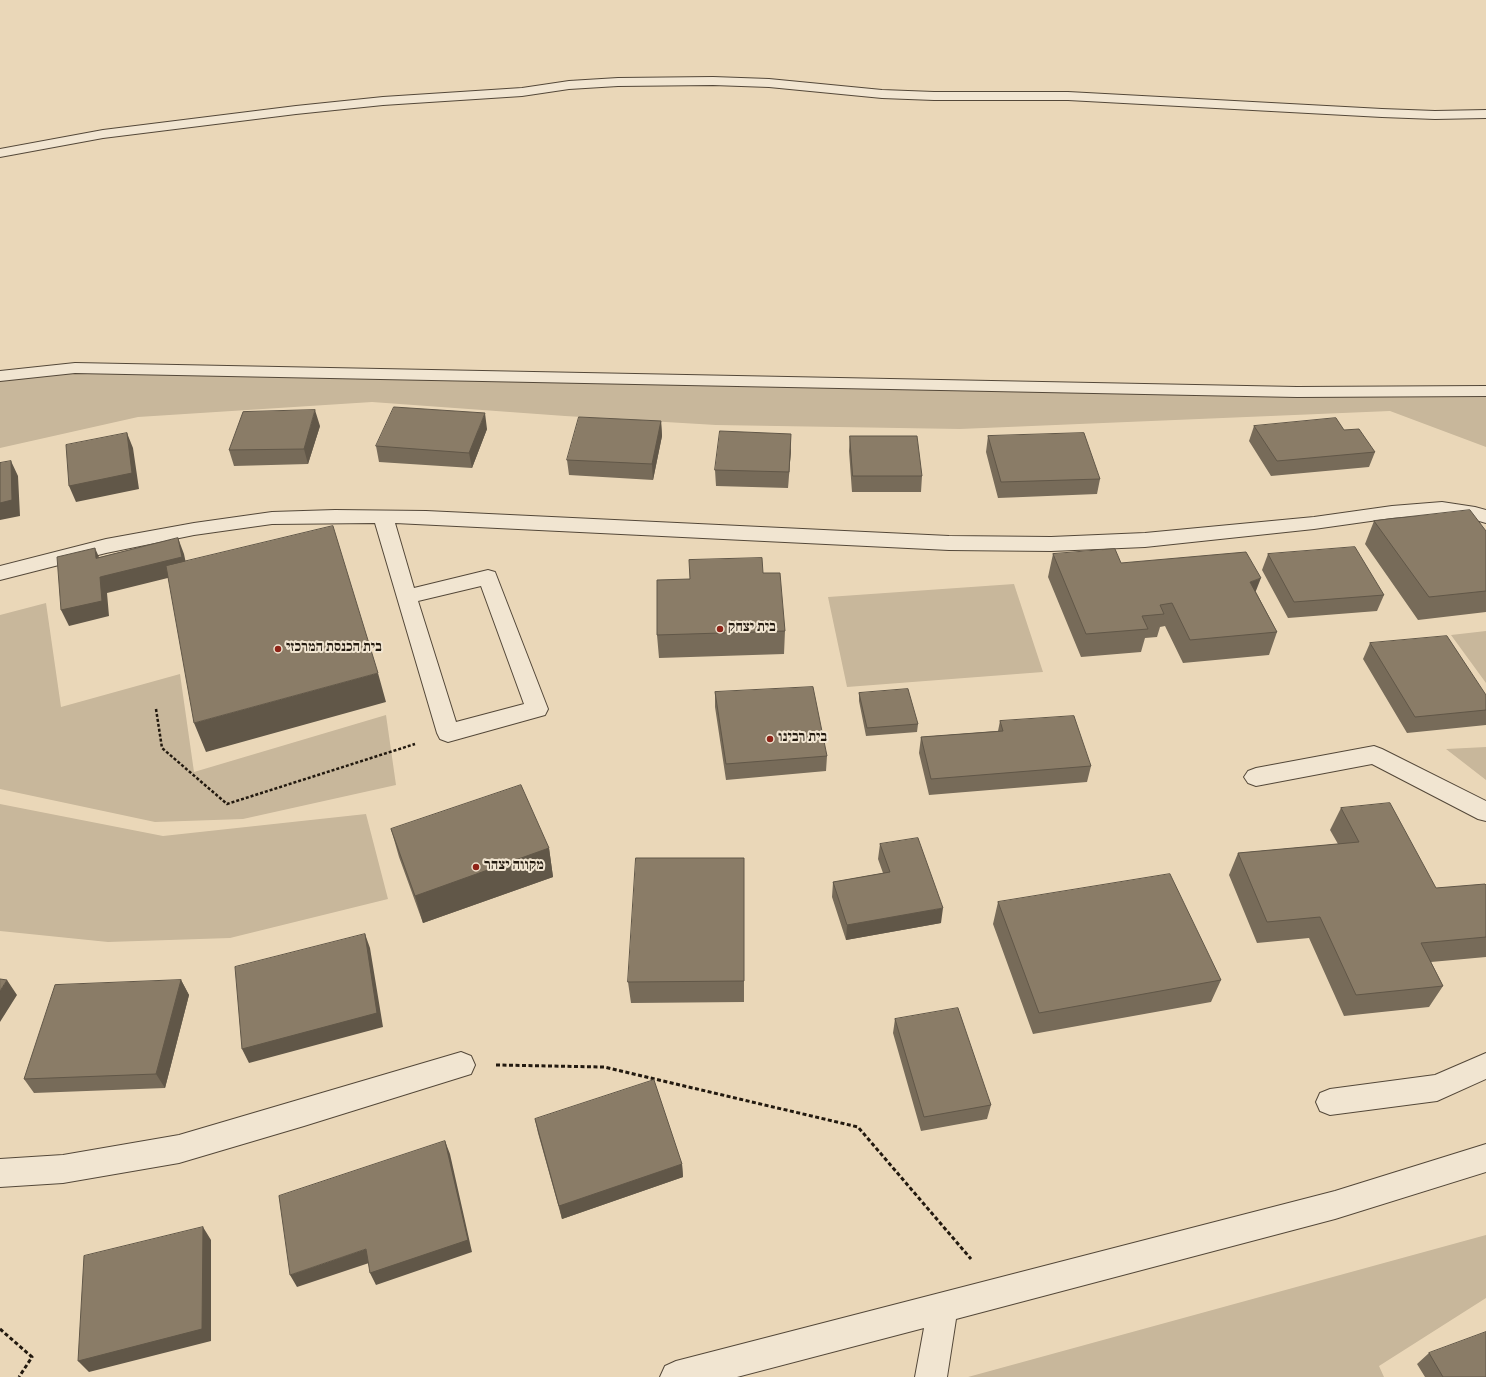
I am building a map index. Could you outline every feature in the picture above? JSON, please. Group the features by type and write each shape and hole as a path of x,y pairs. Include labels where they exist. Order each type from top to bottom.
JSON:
{"street":[{"path":"0,153 103,134 296,110 383,101 514,93 569,85 618,82 712,81 769,83 882,94 934,96 1068,96 1382,113 1486,114"},
{"path":"0,376 75,368 106,368 1297,392 1486,391"},
{"path":"0,573 106,546 194,529 272,518 383,516 541,522 949,543 1051,544 1153,539 1314,523 1392,512 1442,508 1475,513 1486,517"},
{"path":"383,516 406,597 448,733 537,709 488,577 406,597"},
{"path":"1256,777 1374,755 1486,812"},
{"path":"0,1173 64,1169 179,1149 461,1065"},
{"path":"1330,1102 1437,1088 1486,1066"},
{"path":"676,1377 1335,1205 1486,1158"},
{"path":"931,1377 943,1307"}],"path":[{"path":"156,709 162,748 227,804 448,733"},
{"path":"461,1065 604,1067 858,1127 999,1292"},
{"path":"0,1329 32,1357 19,1377"}],"shaded area":[{"path":"74,372 1486,396 1486,447 1390,411 960,429 716,425 372,402 138,417 0,448 0,380"},
{"path":"1014,584 1043,672 847,687 828,597"},
{"path":"46,603 61,707 180,674 194,772 386,715 396,785 243,819 155,822 0,789 0,615"},
{"path":"1486,631 1486,683 1451,635"},
{"path":"1486,747 1486,780 1446,749"},
{"path":"0,804 163,836 366,814 388,899 230,938 108,942 0,931"},
{"path":"1486,1235 1486,1298 1379,1366 1384,1377 968,1377"}],"building":[{"path":"394,407 485,413 469,453 376,446"},
{"path":"315,410 304,449 229,450 243,412"},
{"path":"579,417 661,421 652,464 567,460"},
{"path":"1336,418 1344,430 1359,429 1375,452 1277,461 1254,426"},
{"path":"720,431 791,434 789,472 715,470"},
{"path":"127,433 132,473 69,486 66,445"},
{"path":"1084,433 1100,479 1001,482 988,436"},
{"path":"850,436 917,436 922,476 853,476"},
{"path":"11,461 12,500 0,503 0,463"},
{"path":"1470,510 1486,531 1486,591 1429,597 1374,521"},
{"name":"בית הכנסת המרכזי","path":"333,526 378,673 194,723 166,566"},
{"path":"178,538 182,557 100,577 102,601 61,610 57,557 95,548 96,558"},
{"path":"1355,547 1384,595 1294,602 1268,554"},
{"path":"1115,549 1121,563 1246,552 1261,578 1250,582 1277,632 1190,640 1172,603 1160,605 1164,614 1142,616 1148,629 1086,634 1053,554"},
{"name":"בית יצחק","path":"762,558 763,573 780,573 785,631 657,635 657,580 690,579 689,560"},
{"path":"1447,636 1486,695 1486,710 1415,717 1370,643"},
{"name":"בית רבינו","path":"813,687 827,756 726,764 715,692"},
{"path":"908,689 918,724 867,728 859,693"},
{"path":"1074,716 1091,766 931,779 921,737 1003,731 1000,721"},
{"path":"521,785 549,848 415,896 391,829"},
{"path":"1390,803 1436,888 1486,885 1486,937 1421,943 1443,986 1356,995 1320,917 1267,922 1238,853 1359,842 1341,808"},
{"path":"918,838 943,908 847,925 833,882 890,872 880,844"},
{"path":"636,858 744,858 744,981 628,982"},
{"path":"1170,874 1221,980 1039,1013 998,902"},
{"path":"365,934 377,1013 242,1049 235,967"},
{"path":"0,979 7,980 0,991"},
{"path":"181,980 156,1074 24,1079 55,985"},
{"path":"958,1008 991,1105 924,1117 895,1019"},
{"path":"654,1080 682,1164 559,1206 535,1119"},
{"path":"445,1141 468,1240 370,1273 366,1249 290,1275 279,1196"},
{"path":"203,1227 202,1329 78,1361 84,1256"},
{"path":"1486,1332 1486,1377 1443,1377 1429,1353"}],"place":[{"name":"בית יצחק","path":"720,629"},
{"name":"בית הכנסת המרכזי","path":"278,649"},
{"name":"בית רבינו","path":"770,739"},
{"name":"מקווה יצהר","path":"476,867"}]}
